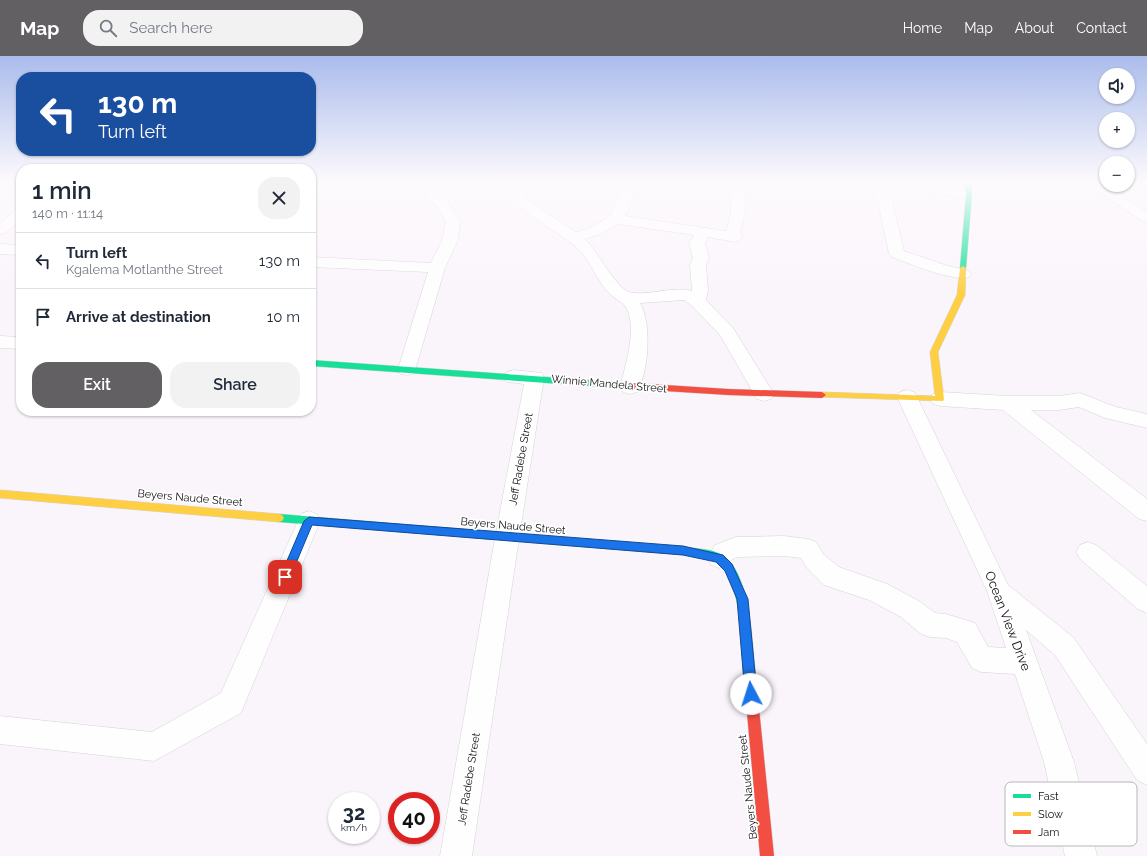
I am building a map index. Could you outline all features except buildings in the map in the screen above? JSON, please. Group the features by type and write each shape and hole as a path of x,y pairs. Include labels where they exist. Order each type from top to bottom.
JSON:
{"street":[{"path":"0,230 13,219"},
{"path":"408,369 436,268 450,240 453,222 452,219"},
{"path":"546,219 574,238 587,249 616,290 629,298 637,312 639,326 638,357 630,387"},
{"path":"574,238 595,231 615,219"},
{"path":"618,219 735,237 733,232 736,219"},
{"path":"889,219 897,254 941,270 962,274"},
{"path":"966,219 961,295 934,352 940,399 1008,403 1059,403 1080,400 1112,413 1147,422"},
{"path":"697,301 700,290 698,265 701,258 697,243 703,233"},
{"path":"0,249 16,250"},
{"path":"316,262 436,268"},
{"path":"629,298 688,295 697,301 727,332 764,394"},
{"path":"0,342 16,343"},
{"path":"316,363 535,378"},
{"name":"Winnie Mandela Street","path":"316,363 535,378 630,387 764,394 940,399"},
{"name":"Jeff Radebe Street","path":"456,856 507,538 535,378"},
{"name":"Ocean View Drive","path":"908,397 998,591 1059,762 1064,782"},
{"path":"1008,403 1147,512"},
{"name":"Beyers Naude Street","path":"0,494 507,538 683,551 719,558 729,568 742,599 767,856"},
{"path":"0,730 154,747 231,703 309,521"},
{"path":"719,558 724,552 736,547 784,546 804,548 808,550 815,561 833,577 844,579 878,592 910,610 930,625 946,626 966,632 981,659 1023,662"},
{"path":"1088,552 1147,602"},
{"path":"998,591 1064,646 1147,769"},
{"name":"Ocean View Drive","path":"1079,846 1081,856"}],"traffic: fast":[{"path":"963,268 967,219"},
{"path":"316,363 617,385"},
{"path":"279,518 683,551 716,557 728,566 739,593 743,609 749,669"}],"traffic: slow":[{"path":"822,395 940,399 934,352 961,295 963,268"},
{"path":"0,494 279,518"}],"traffic: jam":[{"path":"617,385 728,392 822,395"},
{"path":"749,669 767,856"}],"route":[{"path":"285,577 309,521 706,554 719,558 729,568 742,599 751,694"}]}
